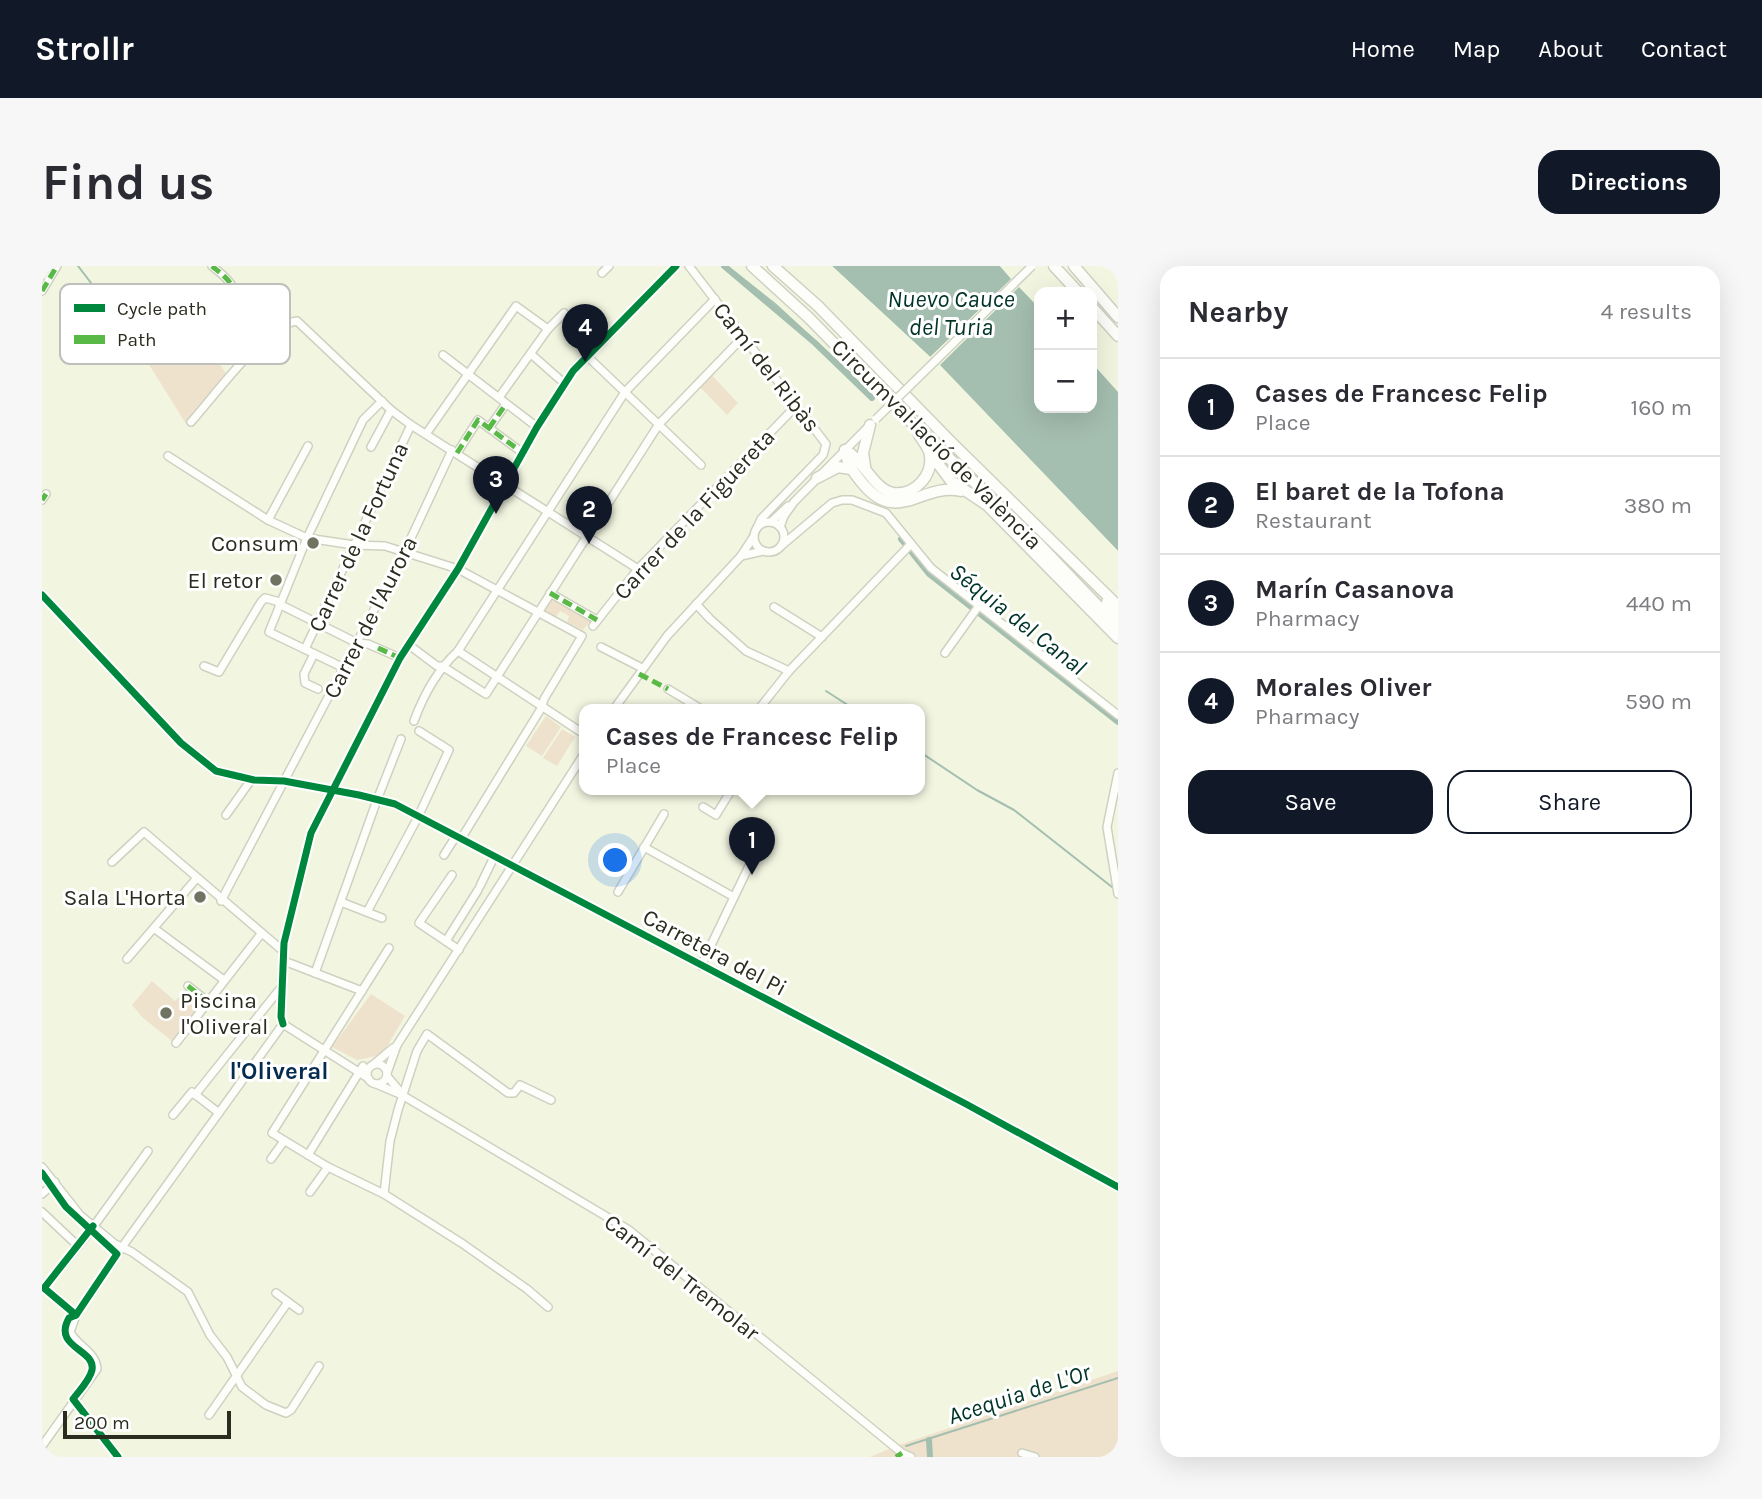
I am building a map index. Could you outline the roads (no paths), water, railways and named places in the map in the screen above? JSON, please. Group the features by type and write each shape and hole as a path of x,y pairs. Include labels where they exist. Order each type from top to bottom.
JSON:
{"highway":[{"path":"42,274 47,266"},
{"name":"Circumval·lació de València","path":"752,266 809,318 906,418 1037,542 1118,627"},
{"name":"Circumval·lació de València","path":"773,266 818,306 1118,606"},
{"path":"1054,266 1073,287"},
{"path":"1074,266 1118,317"},
{"path":"1097,313 1118,336"},
{"path":"906,418 951,481 987,505 1118,639"},
{"path":"866,470 863,453 873,422"},
{"path":"845,450 857,456 878,485 893,493 908,491 920,485 928,472 930,453"},
{"path":"845,450 851,469 872,494 890,503 908,502 937,491 951,489 970,493"},
{"path":"817,478 838,467 851,469"},
{"path":"1073,562 1118,616"}],"street":[{"path":"42,291 57,266"},
{"path":"212,266 231,284"},
{"path":"602,273 609,266"},
{"path":"387,1074 383,1067 365,1069 348,1064 283,1024 283,951 311,833 400,658 458,569 537,427 573,370 676,266"},
{"name":"Camí del Ribàs","path":"617,704 667,636 741,556 761,519 823,455 826,447 823,439 689,266"},
{"path":"763,551 757,547 755,532 763,523 771,522 791,504 1032,266"},
{"path":"414,721 421,702 442,666 458,651 625,391 715,299"},
{"path":"426,434 516,306 548,329"},
{"path":"500,396 548,329 564,313"},
{"path":"290,322 300,322 391,410 411,425 638,569"},
{"path":"409,645 438,666 486,694 659,424 744,336"},
{"path":"531,354 565,384"},
{"path":"443,355 500,396 506,404 537,427"},
{"path":"587,356 701,465"},
{"path":"191,422 241,364"},
{"path":"344,668 269,632 307,538 363,419 382,401"},
{"path":"506,404 488,428 523,453"},
{"name":"Carrer de la Figuereta","path":"550,593 595,623 638,569 797,405"},
{"path":"371,447 391,410"},
{"name":"Carrer de l'Aurora","path":"221,901 404,553 454,452 478,421 488,428"},
{"name":"Carrer de la Fortuna","path":"305,649 411,425"},
{"path":"268,520 308,446"},
{"path":"168,456 268,520 307,538 354,545 385,546 458,569 582,635 544,699 542,707 444,855"},
{"path":"780,499 781,507 791,504"},
{"name":"Camí del Ribàs","path":"771,522 780,499"},
{"path":"741,556 771,552 832,503 842,500 852,500 886,513 908,547 976,610 1118,715"},
{"path":"781,546 784,538 781,529 784,516 791,504"},
{"path":"771,522 781,529 803,528"},
{"path":"763,704 789,671 908,547"},
{"name":"Carretera del Pi","path":"42,595 189,751 216,771 251,780 284,781 395,804 966,1104 1118,1187"},
{"path":"204,666 219,672 265,598 357,643 368,644 400,658"},
{"path":"696,604 709,620 746,651 789,671"},
{"path":"774,607 822,637"},
{"path":"945,653 976,610"},
{"path":"601,647 642,668"},
{"path":"458,651 579,731"},
{"path":"314,654 304,674 304,683 318,689"},
{"path":"668,689 693,704"},
{"path":"367,912 450,750 419,730"},
{"path":"316,973 401,739"},
{"path":"376,1084 383,1082 397,1045 579,762"},
{"path":"1118,772 1107,827 1118,894"},
{"path":"226,815 251,780"},
{"path":"703,807 716,815 728,795"},
{"path":"618,892 664,814"},
{"path":"112,862 144,832 221,901 283,951"},
{"path":"644,847 733,897"},
{"path":"446,941 479,888 494,857"},
{"path":"701,966 749,866"},
{"path":"452,875 419,923 459,950"},
{"path":"127,959 197,879"},
{"path":"341,902 382,918"},
{"path":"155,929 223,980"},
{"path":"176,1043 261,934"},
{"path":"389,948 272,1133 328,1167 384,1194 463,1244 548,1307"},
{"path":"284,961 362,991"},
{"path":"173,1115 284,984"},
{"path":"188,986 207,1001"},
{"path":"42,1446 97,1369 95,1359 70,1332 76,1315 283,1024"},
{"path":"384,1194 390,1142 402,1095 417,1051 427,1034 508,1093 514,1093 520,1085 551,1100"},
{"path":"308,1155 365,1069 397,1045"},
{"name":"Camí del Tremolar","path":"365,1069 368,1071 368,1078 376,1084 402,1095 629,1230 902,1453 911,1457"},
{"name":"Camí del Tremolar","path":"387,1074 402,1095"},
{"path":"193,1094 219,1113"},
{"path":"271,1159 284,1142"},
{"path":"76,1315 44,1288 148,1150"},
{"path":"42,1167 80,1215 122,1249 132,1252 188,1292 210,1335 228,1357 235,1377 253,1396 286,1413 291,1410 319,1366"},
{"path":"310,1192 328,1167"},
{"path":"42,1194 55,1182"},
{"path":"42,1212 78,1246"},
{"path":"276,1293 299,1310"},
{"path":"209,1415 288,1302"},
{"path":"1022,1453 1035,1457"}],"water":[{"name":"Nuevo Cauce del Turia","path":"832,266 1000,266 1034,302 1034,413 1097,413 1097,369 1118,392 1118,551 940,366"}],"waterway":[{"path":"78,266 92,284"},
{"path":"724,266 815,343 872,398"},
{"path":"727,266 775,304 850,373"},
{"name":"Séquia del Canal","path":"901,539 929,574 1118,722"},
{"path":"826,691 846,704"},
{"path":"925,755 977,790 1014,810 1112,887"},
{"name":"Acequia de L'Or","path":"906,1446 1118,1378"},
{"path":"929,1440 930,1457"}],"place":[{"name":"Morales Oliver","path":"585,362"},
{"name":"Marín Casanova","path":"496,514"},
{"name":"Consum","path":"313,543"},
{"name":"El baret de la Tofona","path":"589,544"},
{"name":"El retor","path":"276,580"},
{"name":"Cases de Francesc Felip","path":"752,875"},
{"name":"Sala L'Horta","path":"200,897"},
{"name":"Piscina l'Oliveral","path":"166,1013"}],"district":[{"name":"l'Oliveral","path":"279,1071"}]}
